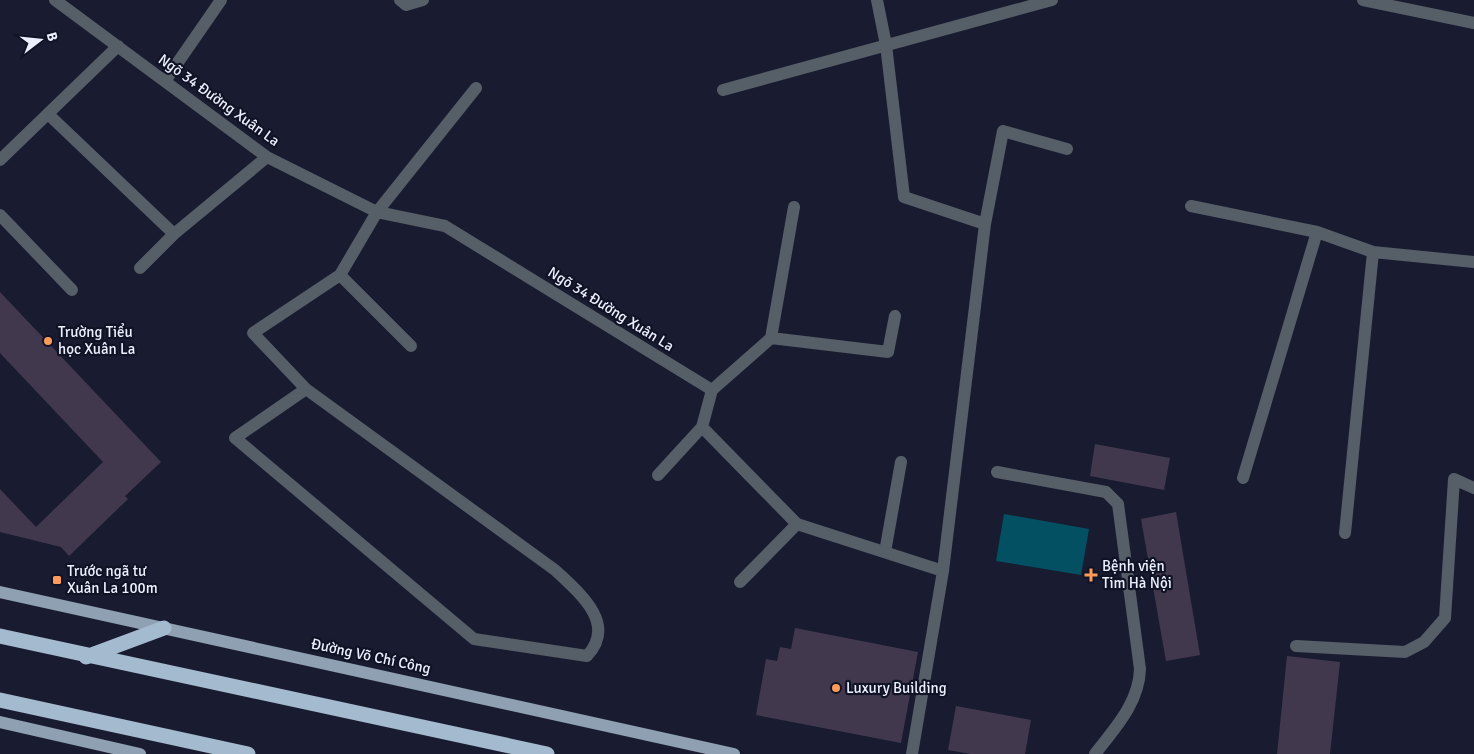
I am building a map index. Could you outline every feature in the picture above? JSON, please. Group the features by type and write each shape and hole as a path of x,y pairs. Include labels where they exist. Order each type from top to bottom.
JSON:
{"highway":[{"path":"86,657 164,628"},
{"path":"0,636 86,657 547,754"},
{"path":"0,700 248,754"}],"main road":[{"name":"Đường Võ Chí Công","path":"0,592 734,754"},
{"path":"0,722 140,754"}],"street":[{"name":"Ngõ 34 Đường Xuân La","path":"55,0 267,157 377,212 445,226 712,390"},
{"path":"165,81 221,0"},
{"path":"400,0 406,5 423,0"},
{"path":"877,0 886,45 904,197 985,224"},
{"path":"723,90 1052,0"},
{"path":"1363,0 1474,23"},
{"path":"0,160 118,46"},
{"path":"306,390 235,438 474,639 587,656 594,649 598,623 591,607 581,594 555,570 306,390 253,333 340,275 377,212 476,88"},
{"path":"48,114 174,234"},
{"path":"912,754 943,571 985,224 1003,131 1067,149"},
{"path":"140,268 174,234 267,157"},
{"path":"1191,206 1317,232 1373,252 1474,262"},
{"path":"658,475 702,427 712,390 771,338 794,207"},
{"path":"0,215 72,290"},
{"path":"1243,478 1317,232"},
{"path":"1345,534 1373,252"},
{"path":"340,275 411,346"},
{"path":"771,338 888,352 895,316"},
{"path":"702,427 798,524 943,571"},
{"path":"885,552 901,462"},
{"path":"997,472 1106,492 1118,504 1140,681 1137,694 1127,712 1095,754"},
{"path":"1296,646 1405,652 1424,642 1445,618 1454,479 1474,488"},
{"path":"740,582 798,524"}],"water":[{"path":"1004,514 1089,529 1081,575 996,561"}],"building":[{"path":"0,292 161,462 125,496 128,499 69,556 61,547 0,532 0,489 36,527 103,462 0,353"},
{"path":"1095,444 1170,458 1164,490 1090,476"},
{"path":"1176,512 1200,655 1166,661 1141,519"},
{"name":"Luxury Building","path":"795,628 918,652 901,743 756,715 766,659 777,661 780,647 791,649"},
{"path":"1287,656 1340,662 1330,754 1277,754"},
{"path":"956,706 1031,720 1025,754 971,754 948,750"}],"place":[{"name":"Trường Tiểu học Xuân La","path":"48,341"},
{"name":"Bệnh viện Tim Hà Nội","path":"1091,575"},
{"name":"Trước ngã tư Xuân La 100m","path":"57,580"},
{"name":"Luxury Building","path":"836,688"}]}
